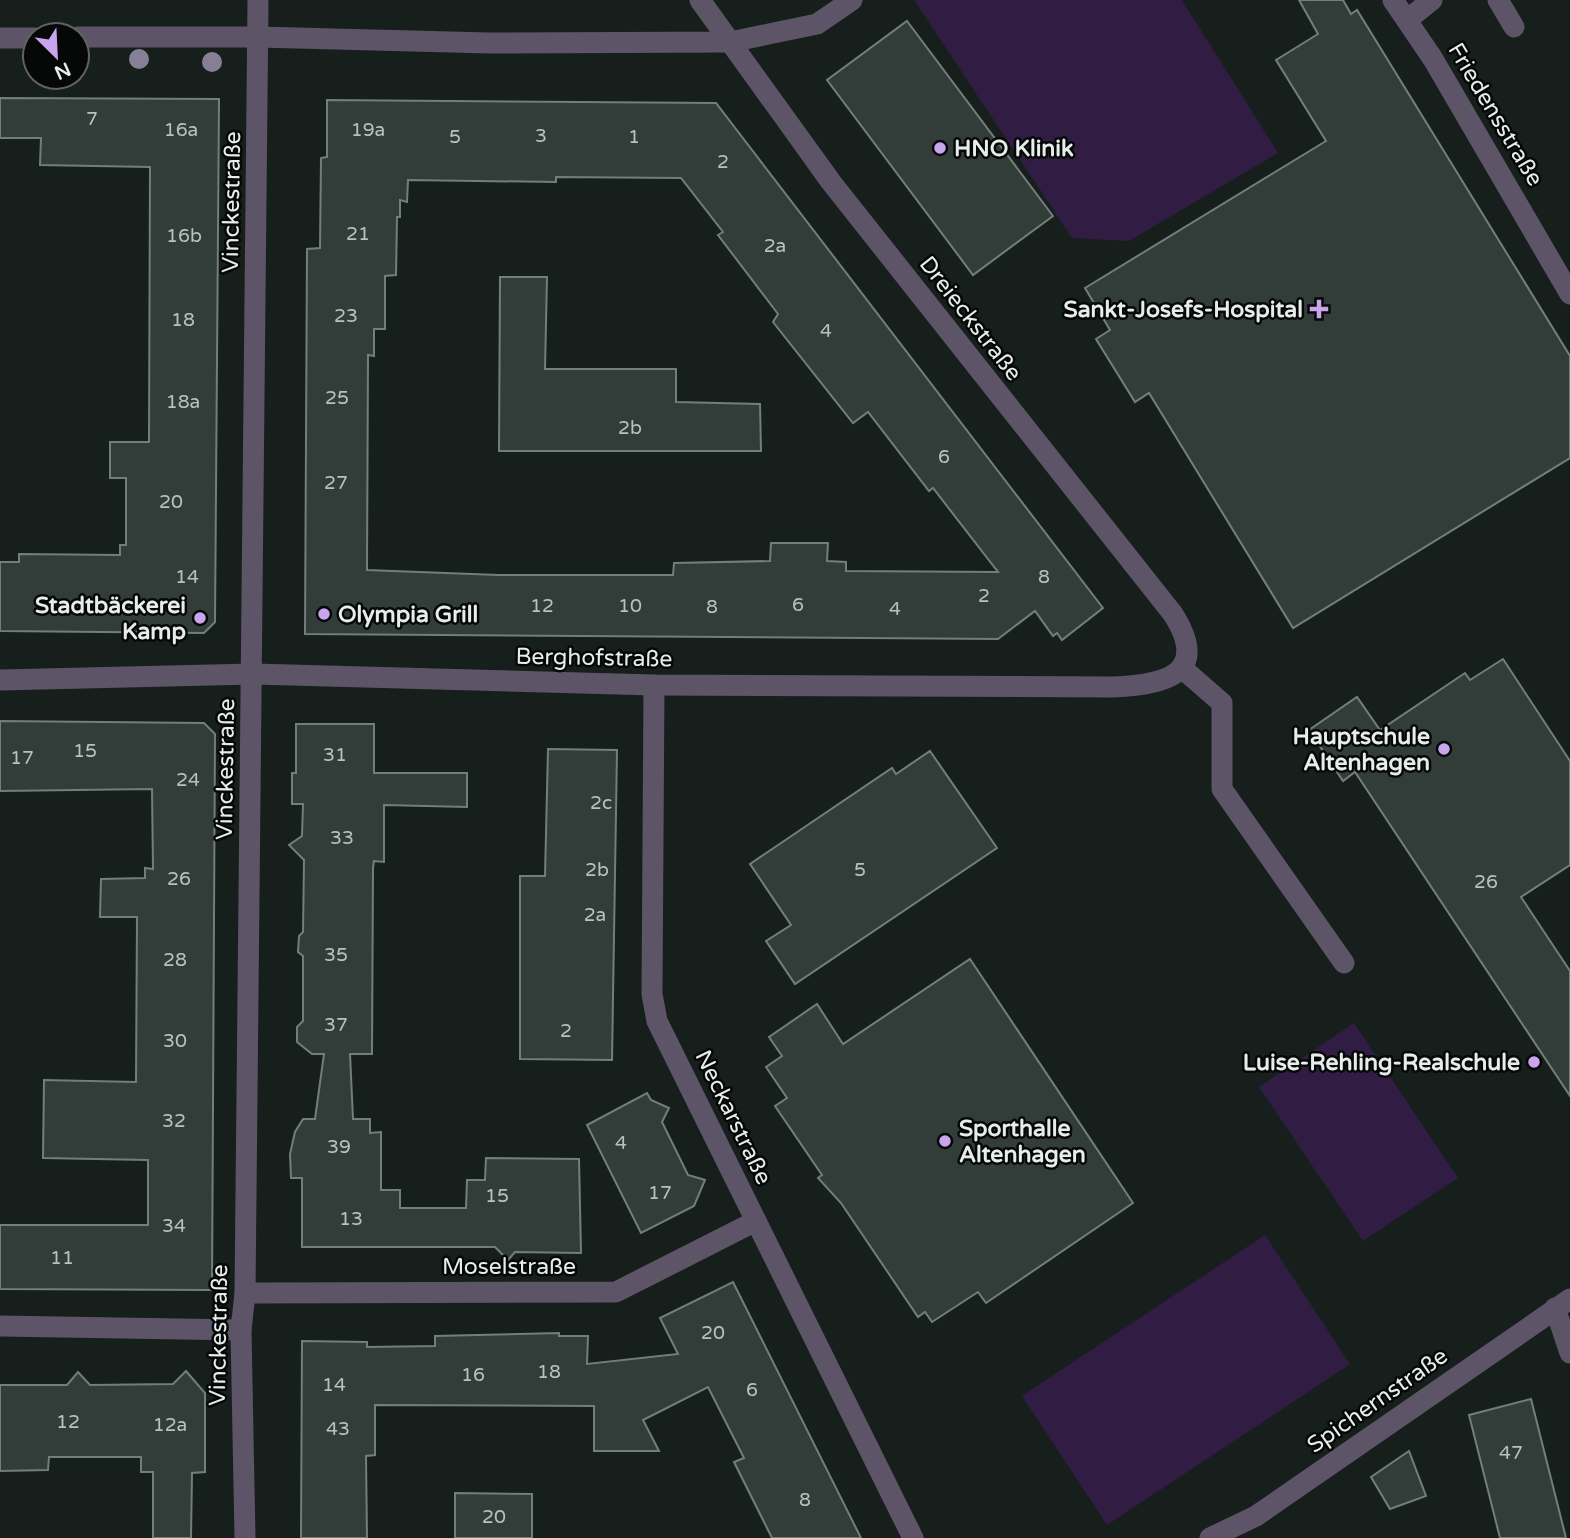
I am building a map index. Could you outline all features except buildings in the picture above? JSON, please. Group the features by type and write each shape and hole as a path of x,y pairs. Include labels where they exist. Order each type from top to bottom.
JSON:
{"street":[{"name":"Vinckestraße","path":"244,1538 241,1330 245,1293 253,674 258,0"},
{"name":"Dreieckstraße","path":"700,0 831,182 1173,614 1186,634 1183,669"},
{"path":"91,37 258,37 489,43 730,42 817,24 852,0"},
{"name":"Friedensstraße","path":"1393,0 1487,150 1570,294"},
{"path":"1406,20 1432,0"},
{"path":"1498,0 1514,27"},
{"path":"0,38 21,38"},
{"path":"1183,669 1222,703 1222,789 1344,963"},
{"name":"Berghofstraße","path":"0,680 253,674 654,685 1113,687 1147,686 1171,678 1183,669"},
{"name":"Neckarstraße","path":"654,685 652,994 657,1021 913,1538"},
{"name":"Moselstraße","path":"245,1293 616,1292 756,1221"},
{"path":"1563,1303 1570,1353"},
{"name":"Spichernstraße","path":"1210,1538 1256,1517 1563,1303"},
{"path":"0,1326 241,1330"},
{"path":"1255,1538 1256,1517"}],"shaded area":[{"path":"914,0 1182,0 1278,153 1129,241 1072,238"},
{"path":"1354,1023 1458,1178 1363,1241 1259,1087"},
{"path":"1265,1235 1350,1364 1107,1525 1022,1396"}],"place":[{"name":"HNO Klinik","path":"940,148"},
{"name":"Sankt-Josefs-Hospital","path":"1319,309"},
{"name":"Olympia Grill","path":"324,614"},
{"name":"Stadtbäckerei Kamp","path":"200,618"},
{"name":"Hauptschule Altenhagen","path":"1444,749"},
{"name":"Luise-Rehling-Realschule","path":"1534,1062"},
{"name":"Sporthalle Altenhagen","path":"945,1141"}]}
